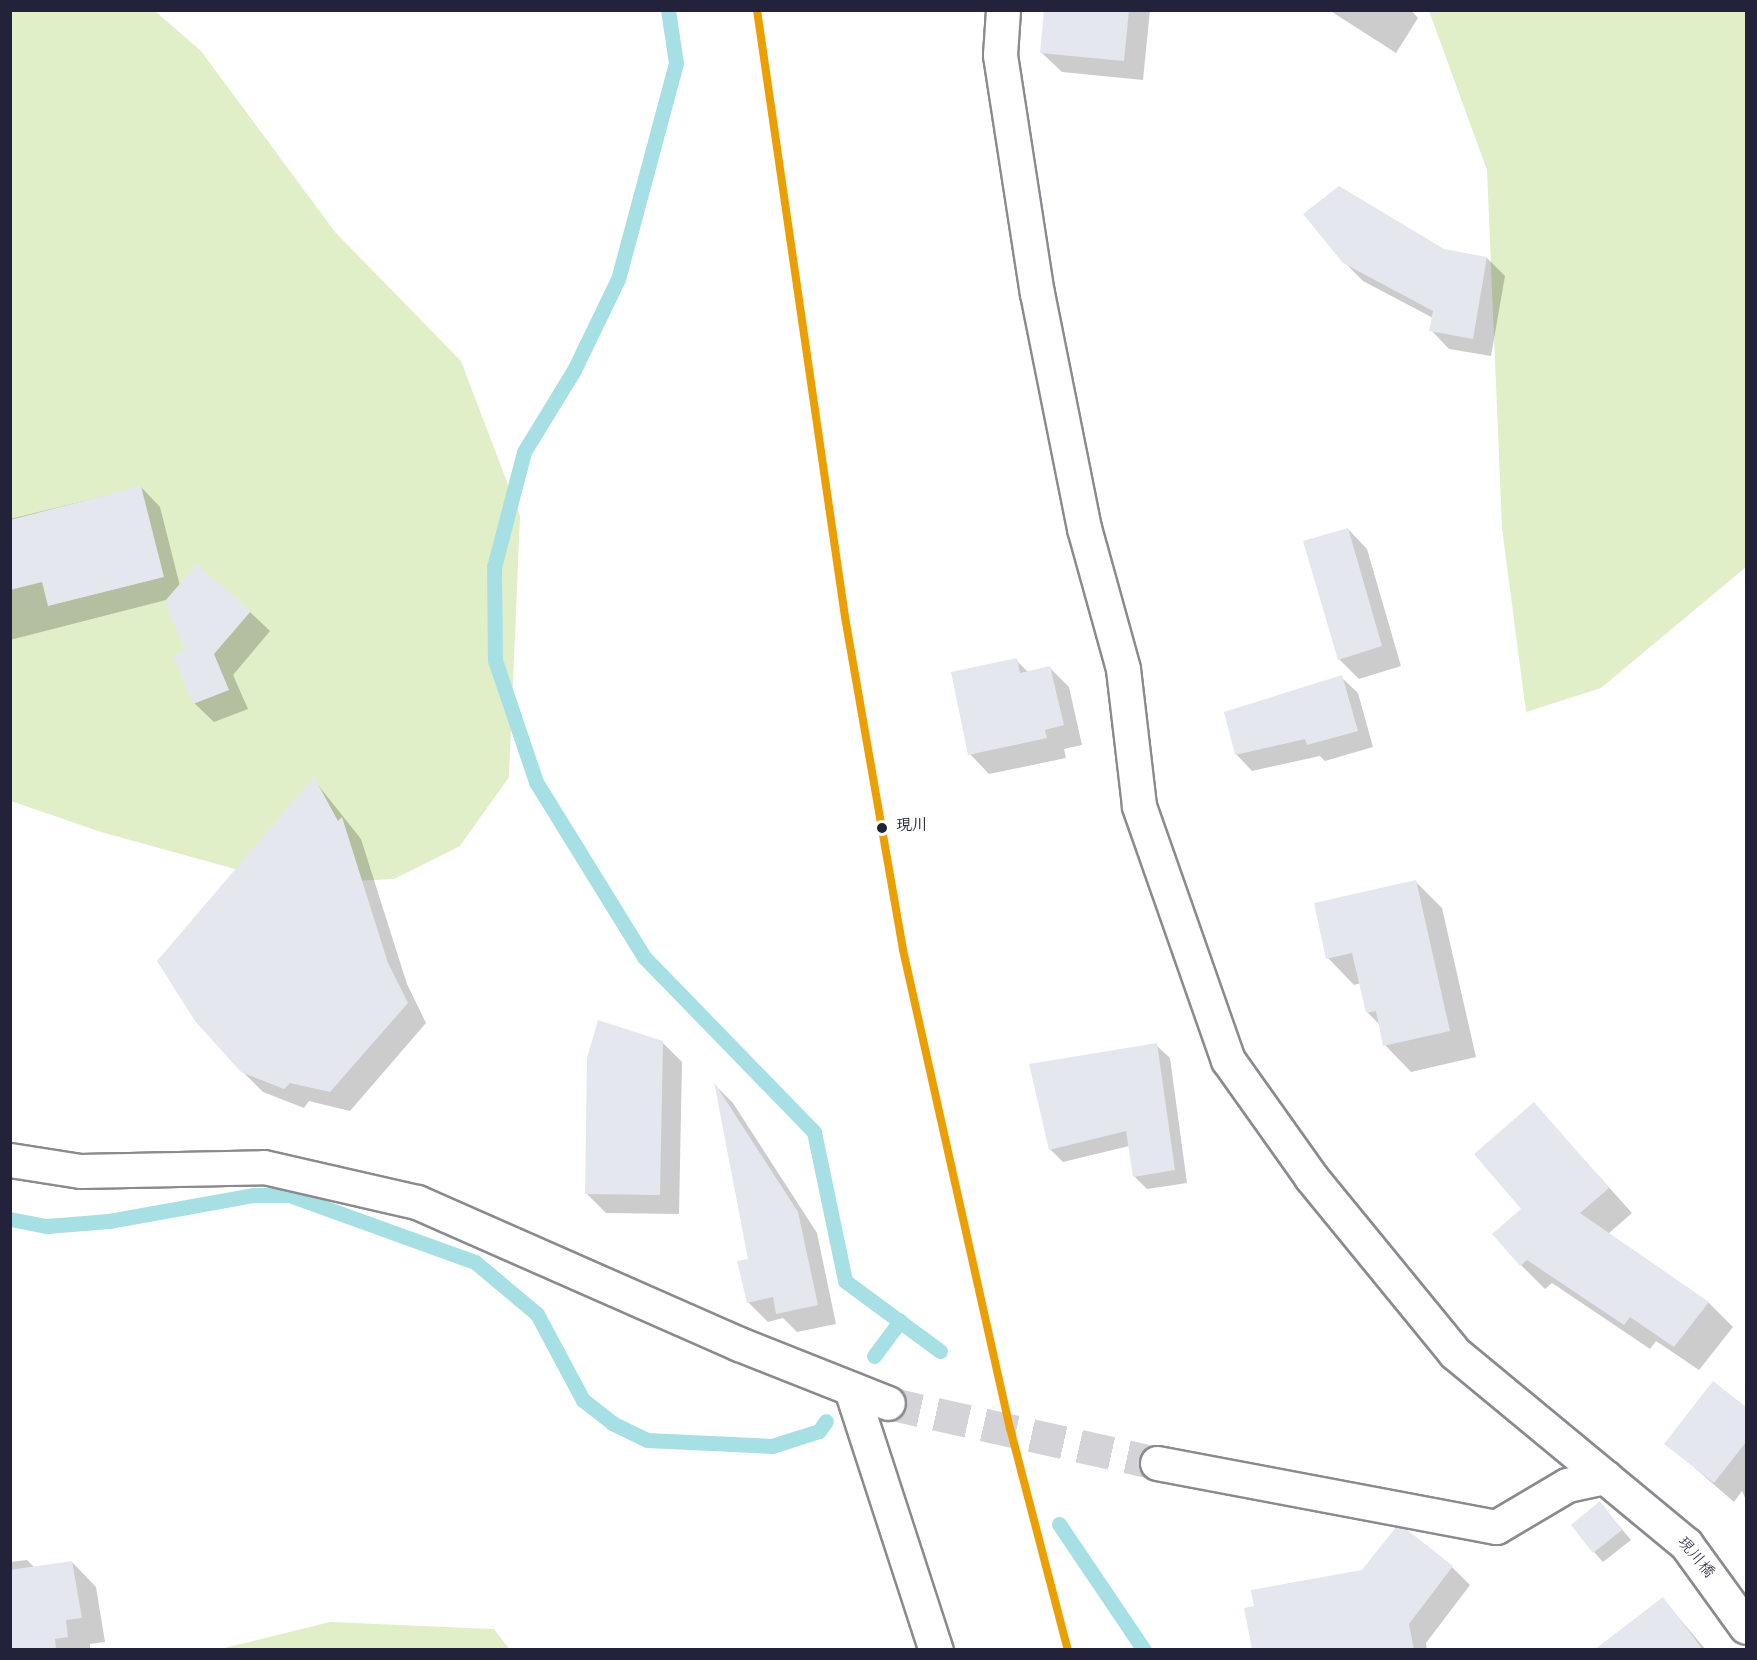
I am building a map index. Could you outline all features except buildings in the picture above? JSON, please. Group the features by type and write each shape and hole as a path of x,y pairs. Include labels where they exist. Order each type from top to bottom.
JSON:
{"street":[{"name":"現川橋","path":"1003,10 1000,55 1037,293 1084,528 1123,669 1139,806 1228,1060 1311,1178 1455,1353 1686,1544 1746,1627"},
{"path":"10,1160 80,1171 264,1167 406,1199 888,1403"},
{"path":"851,1389 936,1650"},
{"path":"1157,1463 1496,1527 1567,1485 1605,1477"}],"green space":[{"path":"11,11 155,11 201,51 335,232 461,361 520,516 509,777 460,846 394,879 289,884 101,832 11,801"},
{"path":"1429,11 1746,11 1746,567 1601,688 1526,712 1502,528 1487,170"},
{"path":"330,1622 494,1629 509,1649 220,1649"}],"waterway":[{"path":"668,10 676,63 618,279 574,370 524,452 494,567 495,660 536,782 644,957 814,1132 845,1281 940,1351"},
{"path":"10,1219 47,1226 109,1221 253,1195 289,1195 475,1262 537,1314 583,1400 612,1423 647,1440 772,1446 819,1431 826,1421"},
{"path":"874,1356 900,1321"},
{"path":"1059,1524 1144,1650"}],"tunnel":[{"path":"888,1403 1157,1463"}],"transit line":[{"path":"757,10 845,617 903,950 1010,1428 1068,1650"}],"place":[{"name":"現川","path":"882,828"}]}
